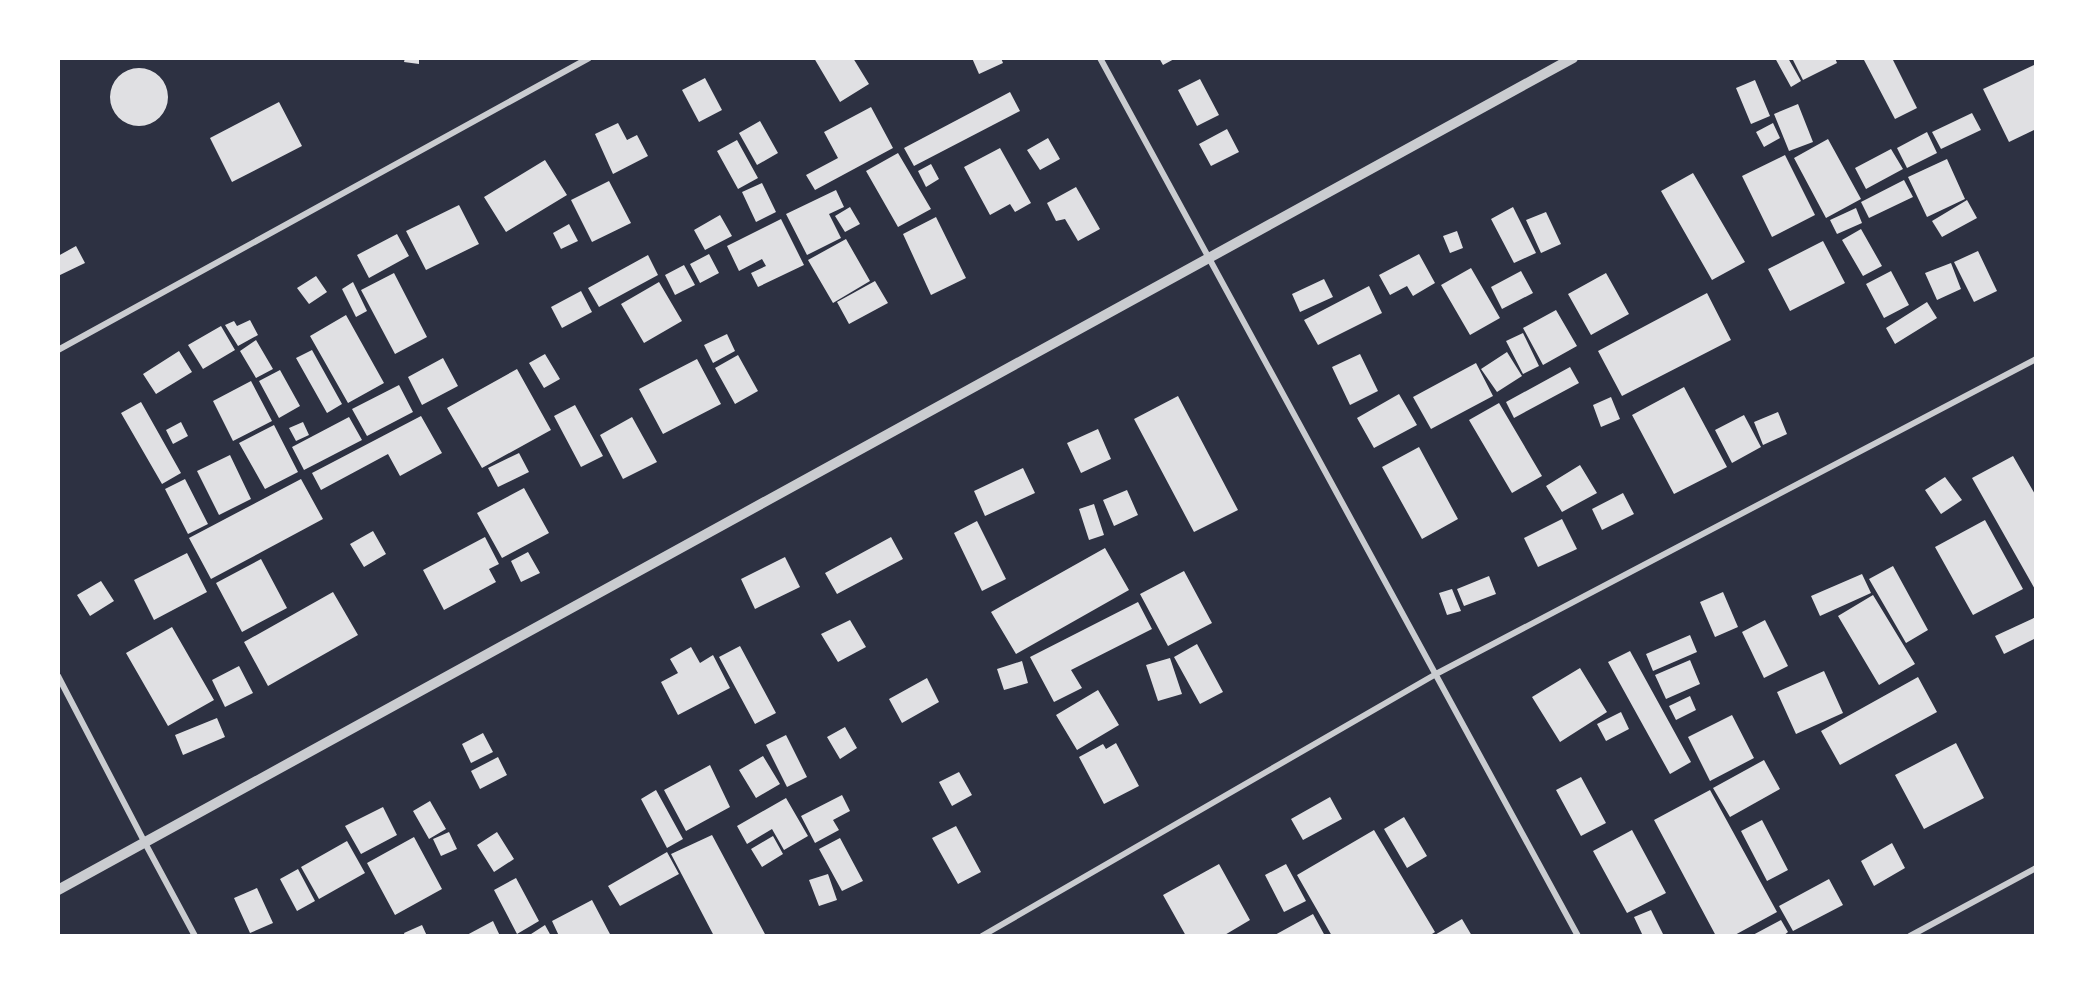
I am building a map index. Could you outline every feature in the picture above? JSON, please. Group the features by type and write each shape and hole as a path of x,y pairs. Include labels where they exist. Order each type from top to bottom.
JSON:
{"street":[{"path":"58,351 589,58"},
{"path":"1100,58 1578,936"},
{"path":"58,890 1573,58"},
{"path":"982,936 1436,674 2036,359"},
{"path":"58,676 195,936"},
{"path":"1910,936 2036,868"}],"building":[{"path":"405,58 419,58 419,64 404,62"},
{"path":"814,58 853,58 869,84 840,102"},
{"path":"972,58 1001,58 1003,63 979,74"},
{"path":"1159,58 1176,58 1163,65"},
{"path":"1775,58 1788,58 1801,81 1791,87"},
{"path":"1792,58 1835,58 1837,63 1803,80"},
{"path":"1892,58 1917,108 1895,119 1864,60"},
{"path":"2036,64 2036,129 2009,142 1983,89"},
{"path":"133,68 145,68 160,76 168,91 168,103 160,118 145,126 133,126 118,118 110,103 110,91 118,76"},
{"path":"705,78 722,110 699,122 682,90"},
{"path":"1200,79 1219,115 1197,126 1178,90"},
{"path":"1755,80 1770,116 1751,124 1736,88"},
{"path":"1010,92 1020,111 914,166 904,148"},
{"path":"279,102 302,146 232,182 210,138"},
{"path":"1798,104 1813,142 1789,151 1774,114"},
{"path":"871,107 893,148 815,190 806,175 838,158 824,132"},
{"path":"1972,113 1981,130 1941,149 1932,132"},
{"path":"760,121 778,153 757,165 739,133"},
{"path":"618,123 627,140 637,135 648,156 613,174 595,134"},
{"path":"1773,123 1780,138 1764,147 1756,132"},
{"path":"1227,129 1239,152 1211,166 1199,144"},
{"path":"1927,132 1937,153 1907,168 1897,148"},
{"path":"1048,138 1060,159 1040,170 1027,150"},
{"path":"1828,139 1861,199 1826,218 1794,158"},
{"path":"737,140 758,178 738,189 717,151"},
{"path":"1000,148 1031,203 1015,212 1010,204 990,215 964,167"},
{"path":"1891,149 1903,169 1866,189 1855,168"},
{"path":"898,153 931,209 898,227 866,171"},
{"path":"1785,155 1815,215 1772,237 1742,176"},
{"path":"1947,159 1965,199 1927,217 1908,177"},
{"path":"545,160 567,195 506,232 484,197"},
{"path":"931,164 939,179 926,187 918,171"},
{"path":"1693,173 1745,262 1712,280 1661,191"},
{"path":"1904,180 1913,197 1869,218 1861,202"},
{"path":"609,181 631,223 592,242 571,200"},
{"path":"762,183 776,212 756,222 742,192"},
{"path":"1076,187 1100,229 1078,241 1065,219 1056,221 1047,203"},
{"path":"836,190 844,207 829,214 841,238 807,255 786,214"},
{"path":"1967,200 1977,218 1942,237 1932,221"},
{"path":"459,205 479,244 426,270 406,231"},
{"path":"850,207 860,224 845,232 835,216"},
{"path":"1513,207 1536,253 1514,263 1491,219"},
{"path":"1856,208 1862,223 1837,234 1830,220"},
{"path":"1546,212 1561,244 1541,253 1526,220"},
{"path":"720,215 732,236 705,250 694,230"},
{"path":"936,217 966,278 931,295 903,234"},
{"path":"781,219 804,265 758,287 751,273 766,266 762,259 739,271 727,246"},
{"path":"569,224 578,241 561,249 553,233"},
{"path":"1861,229 1882,266 1863,276 1842,240"},
{"path":"1457,231 1463,248 1450,253 1443,236"},
{"path":"397,234 409,256 369,278 357,255"},
{"path":"846,239 870,281 833,303 808,260"},
{"path":"1823,241 1845,283 1790,311 1768,269"},
{"path":"76,246 85,263 58,276 58,256"},
{"path":"1978,251 1997,291 1974,302 1954,262"},
{"path":"709,254 719,273 700,283 690,264"},
{"path":"1419,254 1435,283 1413,296 1407,286 1390,295 1379,275"},
{"path":"648,255 658,275 599,307 588,288"},
{"path":"1951,263 1961,289 1937,300 1925,273"},
{"path":"684,265 695,285 675,295 665,275"},
{"path":"1471,268 1500,318 1470,335 1441,285"},
{"path":"1521,271 1533,293 1502,309 1491,287"},
{"path":"1891,271 1909,305 1884,318 1866,284"},
{"path":"394,273 427,337 395,354 361,290"},
{"path":"1606,273 1629,314 1591,335 1568,294"},
{"path":"316,276 327,292 309,304 297,288"},
{"path":"1324,279 1333,297 1300,312 1292,294"},
{"path":"875,281 888,303 849,324 837,302"},
{"path":"353,282 367,311 356,317 342,289"},
{"path":"659,282 682,321 644,343 621,304"},
{"path":"1369,286 1382,313 1318,345 1304,320"},
{"path":"581,291 592,312 562,328 551,307"},
{"path":"1707,293 1731,340 1622,396 1598,351"},
{"path":"1927,302 1937,318 1895,344 1886,328"},
{"path":"1556,310 1577,346 1543,365 1523,328"},
{"path":"346,315 384,383 348,403 310,336"},
{"path":"250,320 258,335 238,346 225,325 234,321 237,326"},
{"path":"221,326 235,350 203,369 188,345"},
{"path":"1523,333 1539,366 1523,374 1506,341"},
{"path":"727,334 735,351 713,363 704,345"},
{"path":"256,340 273,369 256,378 240,351"},
{"path":"312,350 342,404 327,413 296,358"},
{"path":"179,351 192,372 156,394 143,374"},
{"path":"1507,352 1522,376 1497,392 1481,369"},
{"path":"545,354 560,379 544,388 529,363"},
{"path":"1360,354 1378,391 1350,405 1332,367"},
{"path":"738,355 758,391 735,404 715,368"},
{"path":"443,358 458,386 422,405 408,377"},
{"path":"697,359 721,404 663,434 639,389"},
{"path":"1476,363 1493,396 1431,429 1413,397"},
{"path":"1570,367 1579,383 1514,418 1506,402"},
{"path":"517,369 551,430 482,468 447,408"},
{"path":"280,370 300,406 279,418 259,381"},
{"path":"251,381 272,421 233,441 213,401"},
{"path":"399,385 413,412 367,436 352,409"},
{"path":"1684,387 1727,467 1674,494 1632,415"},
{"path":"1399,394 1417,425 1374,448 1357,418"},
{"path":"1178,396 1238,510 1194,532 1134,419"},
{"path":"1611,397 1620,419 1601,427 1593,405"},
{"path":"141,402 181,473 162,484 121,413"},
{"path":"1499,403 1542,476 1512,493 1469,420"},
{"path":"575,405 603,456 581,467 554,416"},
{"path":"1778,412 1787,434 1763,445 1754,422"},
{"path":"1744,415 1761,447 1732,463 1715,430"},
{"path":"421,416 442,453 400,476 388,454 321,490 312,473"},
{"path":"349,417 362,440 304,470 292,447"},
{"path":"632,417 657,462 623,479 600,435"},
{"path":"181,422 188,436 173,444 166,430"},
{"path":"303,422 309,435 296,441 289,428"},
{"path":"274,425 298,472 265,489 239,443"},
{"path":"1098,429 1111,459 1081,473 1067,443"},
{"path":"1419,447 1458,519 1422,539 1382,467"},
{"path":"519,453 529,472 498,487 488,468"},
{"path":"230,455 251,499 219,515 197,471"},
{"path":"2013,456 2036,496 2036,591 1972,478"},
{"path":"1580,465 1597,493 1562,512 1546,486"},
{"path":"1023,468 1035,493 985,516 974,491"},
{"path":"1945,477 1962,500 1941,514 1925,490"},
{"path":"185,479 208,524 188,534 165,489"},
{"path":"301,479 323,519 211,579 189,538"},
{"path":"524,488 549,533 502,558 477,513"},
{"path":"1127,490 1138,515 1114,526 1103,500"},
{"path":"1623,493 1634,514 1602,530 1592,509"},
{"path":"1094,504 1104,535 1089,540 1079,509"},
{"path":"1562,519 1577,549 1538,567 1524,538"},
{"path":"1985,520 2023,589 1973,615 1935,547"},
{"path":"977,521 1006,579 982,591 954,533"},
{"path":"373,531 386,554 364,567 350,544"},
{"path":"485,537 499,564 489,569 496,582 444,610 423,570"},
{"path":"891,537 903,559 837,594 825,573"},
{"path":"1105,548 1129,590 1016,654 991,612"},
{"path":"528,552 540,573 521,582 511,561"},
{"path":"187,553 207,592 154,620 134,580"},
{"path":"785,557 800,587 755,609 741,579"},
{"path":"261,559 287,608 242,632 216,583"},
{"path":"1893,566 1928,630 1906,643 1869,579"},
{"path":"1184,571 1212,623 1168,646 1140,594"},
{"path":"1862,574 1871,593 1820,616 1811,596"},
{"path":"1489,576 1496,594 1464,606 1457,589"},
{"path":"101,581 114,601 90,616 77,595"},
{"path":"1452,589 1461,611 1447,615 1439,593"},
{"path":"333,592 358,635 268,686 244,642"},
{"path":"1723,592 1738,627 1715,637 1700,602"},
{"path":"1873,595 1915,664 1879,685 1838,616"},
{"path":"1138,602 1152,629 1071,670 1082,688 1054,702 1030,657"},
{"path":"2036,617 2036,638 2004,654 1995,636"},
{"path":"850,620 866,647 838,662 821,634"},
{"path":"1765,620 1788,666 1764,678 1742,632"},
{"path":"172,627 214,700 168,726 126,653"},
{"path":"1690,635 1697,652 1653,671 1646,654"},
{"path":"1197,644 1223,692 1200,704 1174,657"},
{"path":"740,646 776,713 755,724 719,657"},
{"path":"691,647 700,663 713,655 730,688 678,715 661,682 678,673 670,659"},
{"path":"1630,651 1691,762 1670,774 1608,662"},
{"path":"1170,658 1182,694 1158,701 1146,665"},
{"path":"1690,660 1700,684 1666,699 1655,675"},
{"path":"1022,661 1028,683 1004,690 997,669"},
{"path":"239,666 253,693 225,707 212,680"},
{"path":"1580,668 1607,712 1560,742 1532,697"},
{"path":"1824,671 1843,713 1796,734 1777,692"},
{"path":"1918,677 1937,712 1840,765 1821,731"},
{"path":"927,678 939,702 902,723 889,699"},
{"path":"1098,690 1119,725 1077,750 1056,715"},
{"path":"1690,696 1696,710 1676,720 1669,706"},
{"path":"1621,712 1629,729 1606,741 1597,724"},
{"path":"1732,715 1754,758 1710,781 1688,737"},
{"path":"217,718 225,737 183,755 175,735"},
{"path":"845,727 857,748 840,759 827,737"},
{"path":"483,733 493,752 471,763 462,744"},
{"path":"786,735 807,777 787,787 766,745"},
{"path":"1116,743 1139,786 1104,804 1079,757 1103,744 1106,749"},
{"path":"1956,743 1984,798 1924,829 1895,775"},
{"path":"763,756 780,784 756,798 739,770"},
{"path":"498,757 507,775 480,789 471,771"},
{"path":"1764,760 1780,789 1730,817 1713,788"},
{"path":"710,765 730,807 686,831 664,790"},
{"path":"959,772 972,795 952,806 939,782"},
{"path":"1581,777 1606,823 1581,836 1556,790"},
{"path":"656,790 683,839 667,848 641,799"},
{"path":"1710,790 1777,912 1733,936 1716,936 1654,820"},
{"path":"842,795 850,811 833,820 839,830 815,843 801,816"},
{"path":"1330,797 1342,819 1303,840 1291,819"},
{"path":"786,798 808,836 784,850 772,829 747,844 737,826"},
{"path":"430,801 446,829 429,839 413,811"},
{"path":"383,807 397,835 361,854 345,826"},
{"path":"1404,817 1427,856 1407,868 1384,829"},
{"path":"1762,820 1788,870 1767,881 1741,831"},
{"path":"956,826 981,872 958,884 932,838"},
{"path":"1374,830 1435,932 1429,936 1332,936 1297,875"},
{"path":"1632,830 1666,893 1627,913 1593,851"},
{"path":"449,832 457,849 441,856 433,839"},
{"path":"497,832 514,859 494,872 477,845"},
{"path":"712,835 766,936 714,936 671,854"},
{"path":"773,836 783,854 762,867 751,849"},
{"path":"414,837 442,889 395,915 367,863"},
{"path":"840,838 863,881 842,891 819,849"},
{"path":"347,841 365,873 319,899 301,867"},
{"path":"1892,843 1905,868 1874,886 1861,861"},
{"path":"667,852 679,874 620,906 608,886"},
{"path":"1219,864 1250,920 1223,936 1186,936 1163,895"},
{"path":"1286,864 1306,901 1284,912 1265,875"},
{"path":"298,869 315,901 297,911 280,879"},
{"path":"828,874 837,900 819,906 809,880"},
{"path":"516,878 539,921 517,934 494,890"},
{"path":"1829,879 1843,905 1793,931 1779,906"},
{"path":"257,888 273,923 250,933 234,898"},
{"path":"592,900 611,936 559,936 552,921"},
{"path":"1651,910 1664,936 1643,936 1634,917"},
{"path":"1313,914 1325,936 1273,936"},
{"path":"1462,919 1472,936 1433,936"},
{"path":"1781,920 1788,932 1783,936 1751,936"},
{"path":"493,921 500,936 465,936"},
{"path":"422,925 427,936 405,936 404,933"},
{"path":"545,925 551,936 528,936"}]}
